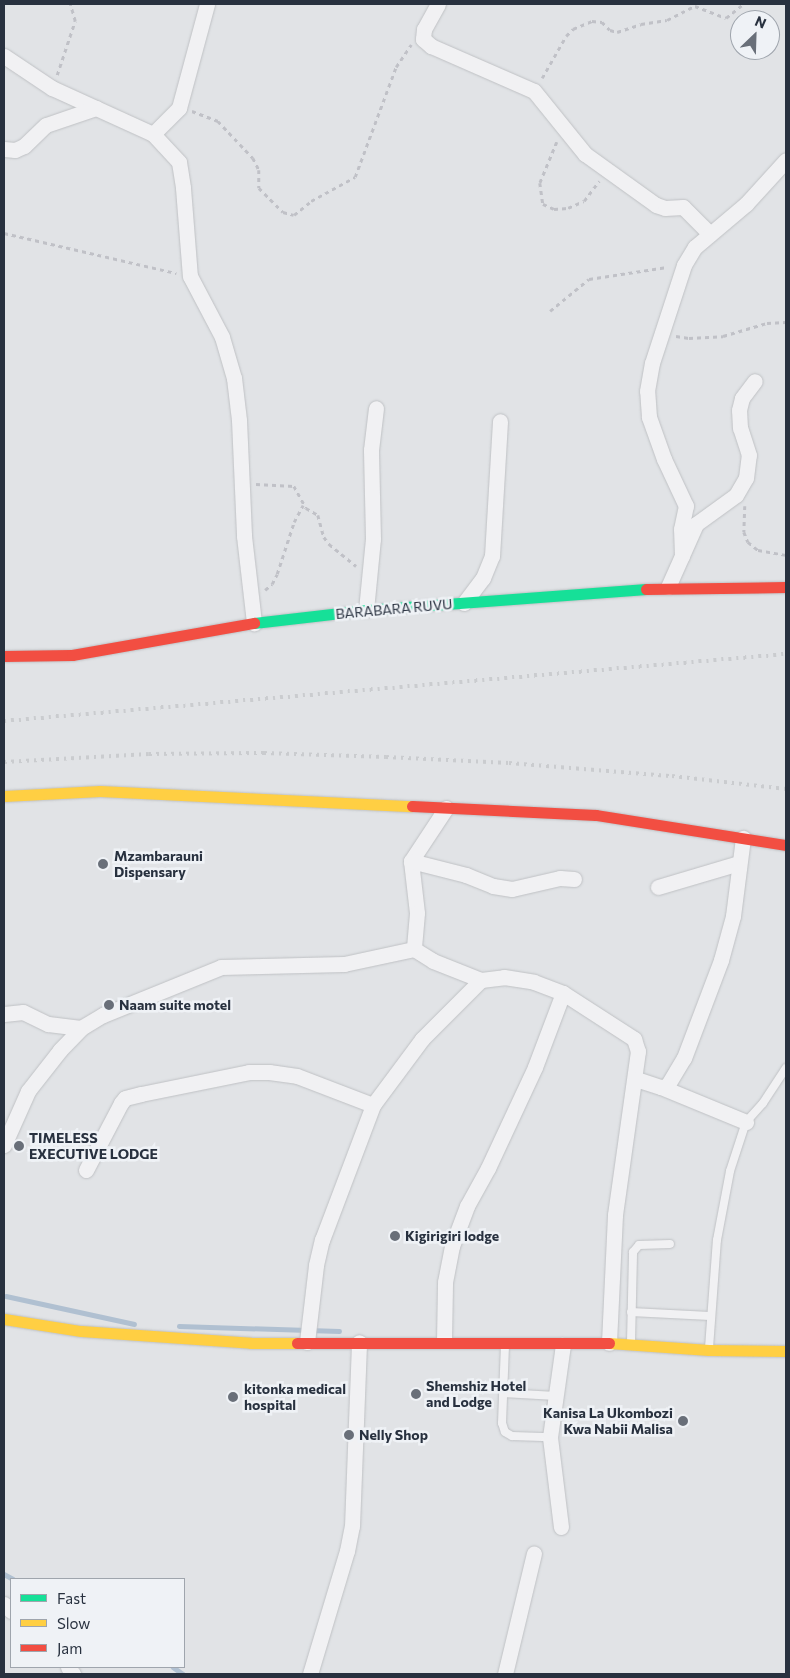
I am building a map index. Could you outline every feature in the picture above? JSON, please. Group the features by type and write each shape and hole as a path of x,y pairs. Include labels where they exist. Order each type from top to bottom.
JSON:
{"street":[{"path":"153,134 179,108 207,4"},
{"path":"438,4 424,29 423,39 431,46 534,92 585,154 656,205 665,208 684,207 710,234"},
{"path":"4,56 52,88 153,134 179,162 190,276 222,337 234,378 239,420 244,536 254,623"},
{"path":"4,149 15,150 24,146 46,125 96,108"},
{"path":"682,556 681,529 686,506 664,459 649,417 647,391 652,363 684,265 695,247 746,204 786,160"},
{"path":"668,587 696,524 736,495 746,478 749,456 740,428 739,410 742,398 755,381"},
{"path":"366,610 372,540 371,450 376,408"},
{"path":"464,603 483,578 492,556 500,420"},
{"name":"BARABARA RUVU","path":"4,656 72,655 254,623 366,610 668,587 786,587"},
{"path":"4,796 100,791 596,815 786,845"},
{"path":"414,949 417,913 411,861 446,808"},
{"path":"661,1087 667,1086 672,1081 704,1010 733,916 743,838"},
{"path":"411,861 466,875 493,886 512,889 560,878 574,879"},
{"path":"658,888 739,863"},
{"path":"4,1145 28,1090 60,1050 81,1028 103,1015 221,967 344,964 414,949 433,961 481,980 504,977 534,982 563,992 634,1039 638,1050 636,1079 615,1215 609,1343"},
{"path":"307,1342 316,1265 322,1240 373,1105 422,1039 481,980"},
{"path":"444,1341 445,1282 452,1246 467,1206 488,1168 535,1067 563,992"},
{"path":"4,1014 23,1012 48,1024 81,1028"},
{"path":"86,1170 121,1103 125,1098 141,1094 249,1072 269,1072 297,1076 373,1105"},
{"path":"636,1079 661,1087 746,1122"},
{"path":"4,1319 110,1333 251,1343 444,1341 563,1344 609,1343 709,1350 786,1351"},
{"path":"310,1674 347,1551 352,1526 358,1342"},
{"path":"561,1526 550,1437 563,1344"},
{"path":"505,1674 534,1553"}],"lane":[{"path":"709,1350 710,1316 718,1240 730,1171 746,1122 763,1103 786,1068"},
{"path":"630,1344 633,1252 639,1245 670,1244"},
{"path":"631,1312 710,1316"},
{"path":"506,1342 502,1423 505,1432 512,1436 550,1437"},
{"path":"503,1393 556,1396"}],"path":[{"path":"52,88 74,21 70,4"},
{"path":"534,92 566,36 573,29 592,21 602,22 610,30 617,32 641,24 667,20 695,6 726,18 743,4"},
{"path":"179,108 218,121 253,158 259,170 260,188 283,212 294,215 311,202 355,177 396,67 409,46 423,39"},
{"path":"564,127 540,183 543,204 554,209 568,208 584,201 607,171"},
{"path":"4,233 146,268 190,276"},
{"path":"550,311 589,279 684,265"},
{"path":"662,333 689,338 723,336 767,323 786,322"},
{"path":"242,483 292,485 297,488 304,505 318,515 324,537 334,550 370,577"},
{"path":"251,600 272,584 294,522 304,505"},
{"path":"745,505 744,532 748,542 758,550 786,555"}],"waterway":[{"path":"6,1296 134,1324"},
{"path":"179,1326 339,1331"},
{"path":"4,1574 11,1578"},
{"path":"174,1668 183,1674"}],"railway":[{"path":"4,721 786,654"},
{"path":"4,762 149,754 264,753 386,757 509,763 672,776 786,789"}],"traffic: fast":[{"path":"254,623 366,610 646,589"}],"traffic: slow":[{"path":"4,796 100,791 412,806"},
{"path":"4,1319 81,1331 251,1343 297,1343"},
{"path":"609,1343 709,1350 786,1351"}],"traffic: jam":[{"path":"646,589 786,587"},
{"path":"4,656 72,655 254,623"},
{"path":"412,806 596,815 786,845"},
{"path":"297,1343 609,1343"}],"place":[{"name":"Mzambarauni Dispensary","path":"103,864"},
{"name":"Naam suite motel","path":"109,1005"},
{"name":"TIMELESS EXECUTIVE LODGE","path":"19,1146"},
{"name":"Kigirigiri lodge","path":"395,1236"},
{"name":"Shemshiz Hotel and Lodge","path":"416,1394"},
{"name":"kitonka medical hospital","path":"233,1397"},
{"name":"Kanisa La Ukombozi Kwa Nabii Malisa","path":"683,1421"},
{"name":"Nelly Shop","path":"349,1435"}]}
